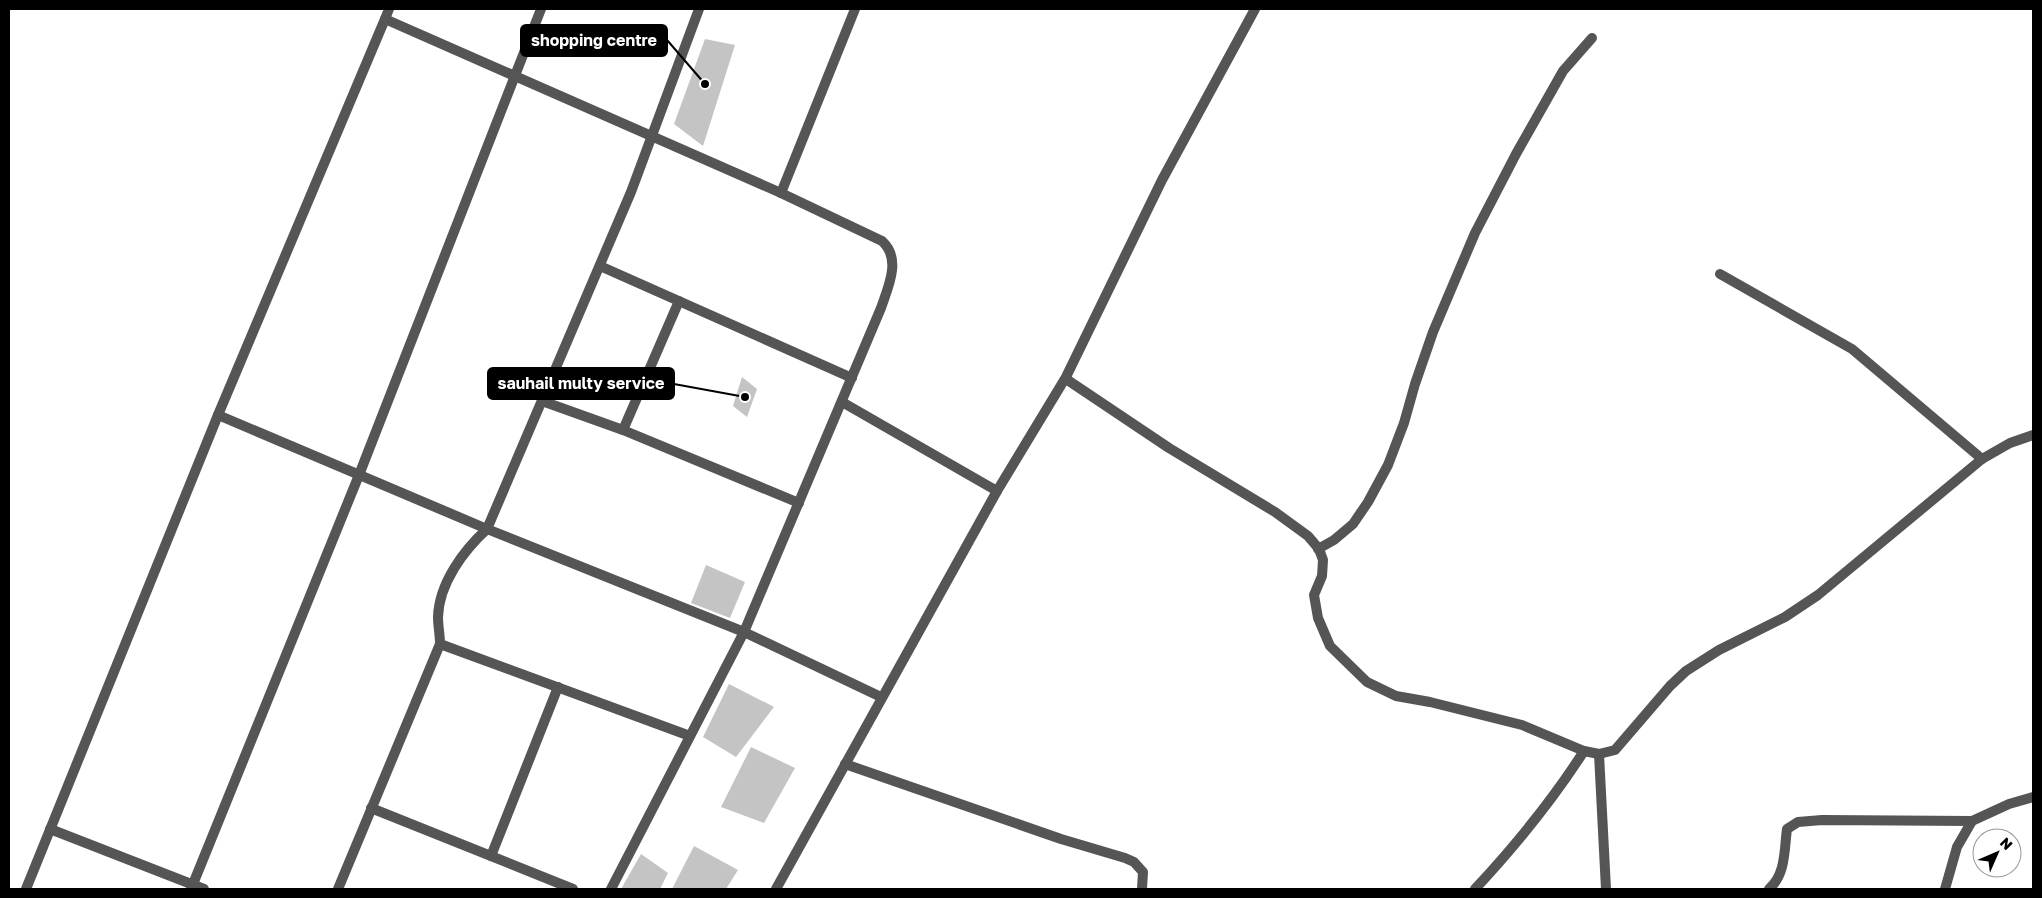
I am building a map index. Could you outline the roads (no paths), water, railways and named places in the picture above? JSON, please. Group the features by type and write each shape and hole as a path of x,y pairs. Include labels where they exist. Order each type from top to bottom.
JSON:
{"street":[{"path":"26,889 218,415 389,9"},
{"path":"192,887 359,475 541,9"},
{"path":"338,889 440,644 438,615 449,578 472,543 487,530 632,192 699,9"},
{"path":"781,193 856,9"},
{"path":"776,889 997,491 1066,379 1162,180 1255,9"},
{"path":"385,19 781,193 882,241 891,252 893,260 891,276 881,308 744,632 611,889"},
{"path":"1318,549 1334,540 1353,524 1384,473 1404,424 1415,384 1433,332 1475,233 1562,72 1592,38"},
{"path":"600,266 852,378"},
{"path":"1720,274 1852,349 1982,459"},
{"path":"623,430 679,301"},
{"path":"1066,379 1169,448 1275,512 1308,536 1324,560 1322,576 1314,595 1318,618 1330,646 1368,682 1396,696 1430,702 1522,725 1584,751 1599,754 1615,750 1670,686 1686,671 1718,650 1785,617 1818,595 1982,459 2010,443 2033,435"},
{"path":"542,402 623,430 799,503"},
{"path":"842,402 997,491"},
{"path":"218,415 487,530 744,632 881,697"},
{"path":"440,644 690,736"},
{"path":"491,856 558,687"},
{"path":"1475,889 1532,824 1584,751"},
{"path":"1599,754 1606,889"},
{"path":"844,764 1061,839 1125,858 1134,862 1143,872 1142,889"},
{"path":"1769,889 1782,869 1787,830 1798,822 1832,820 1972,821 2009,804 2033,797"},
{"path":"371,808 573,889"},
{"path":"1945,889 1957,847 1972,821"},
{"path":"50,829 192,887 204,889"}],"place":[{"name":"shopping centre","path":"705,84"},
{"name":"sauhail multy service","path":"745,397"}]}
